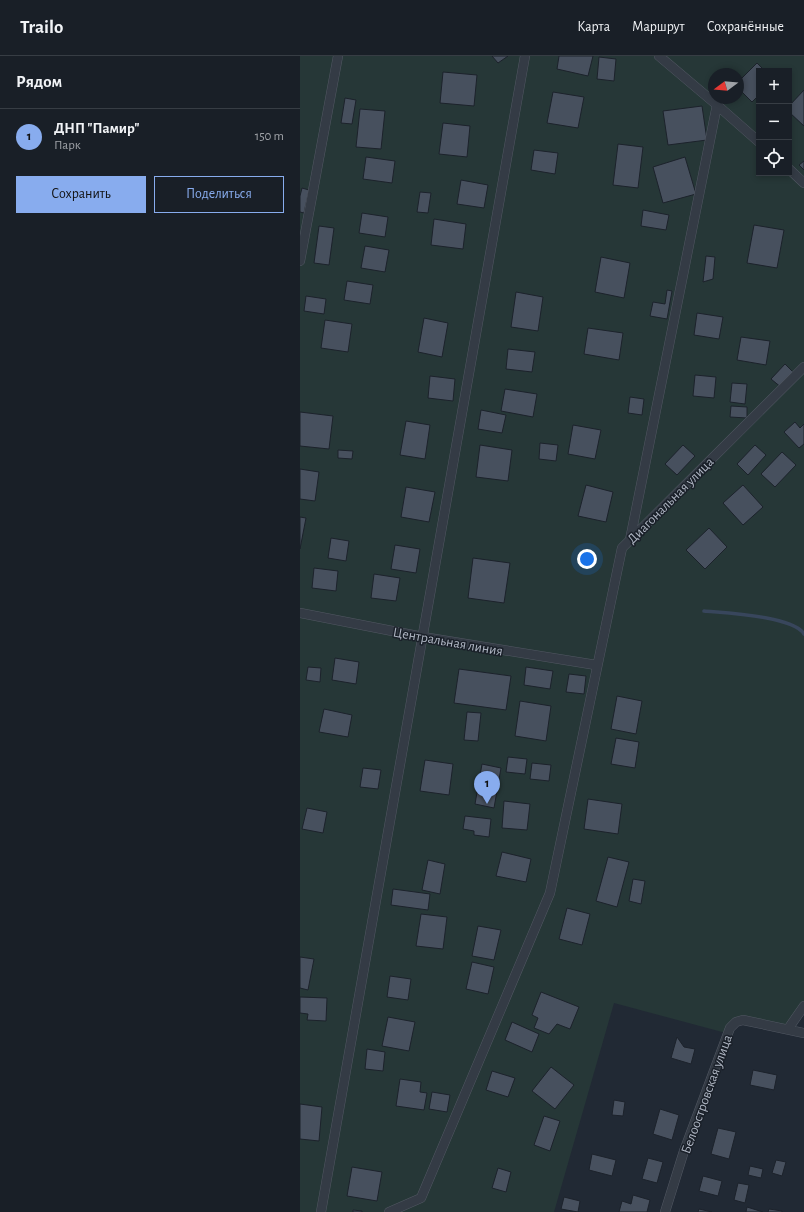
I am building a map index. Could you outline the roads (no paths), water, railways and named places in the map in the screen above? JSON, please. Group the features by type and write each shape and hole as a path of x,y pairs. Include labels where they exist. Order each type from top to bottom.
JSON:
{"street":[{"path":"300,261 338,56"},
{"path":"321,1212 525,56"},
{"path":"659,56 757,140"},
{"path":"630,540 717,105"},
{"path":"792,172 804,183"},
{"name":"Диагональная улица","path":"389,1212 421,1198 550,893 596,665 622,548 804,367"},
{"name":"Центральная линия","path":"300,613 423,637 596,665"},
{"path":"788,1029 804,1006"},
{"name":"Белоостровская улица","path":"665,1212 684,1151 730,1028 736,1022 743,1020 804,1032"}],"waterway":[{"path":"704,611 742,614 773,619 787,623 797,628 804,634"}],"place":[{"name":"ДНП \"Памир\"","path":"487,804"}]}
